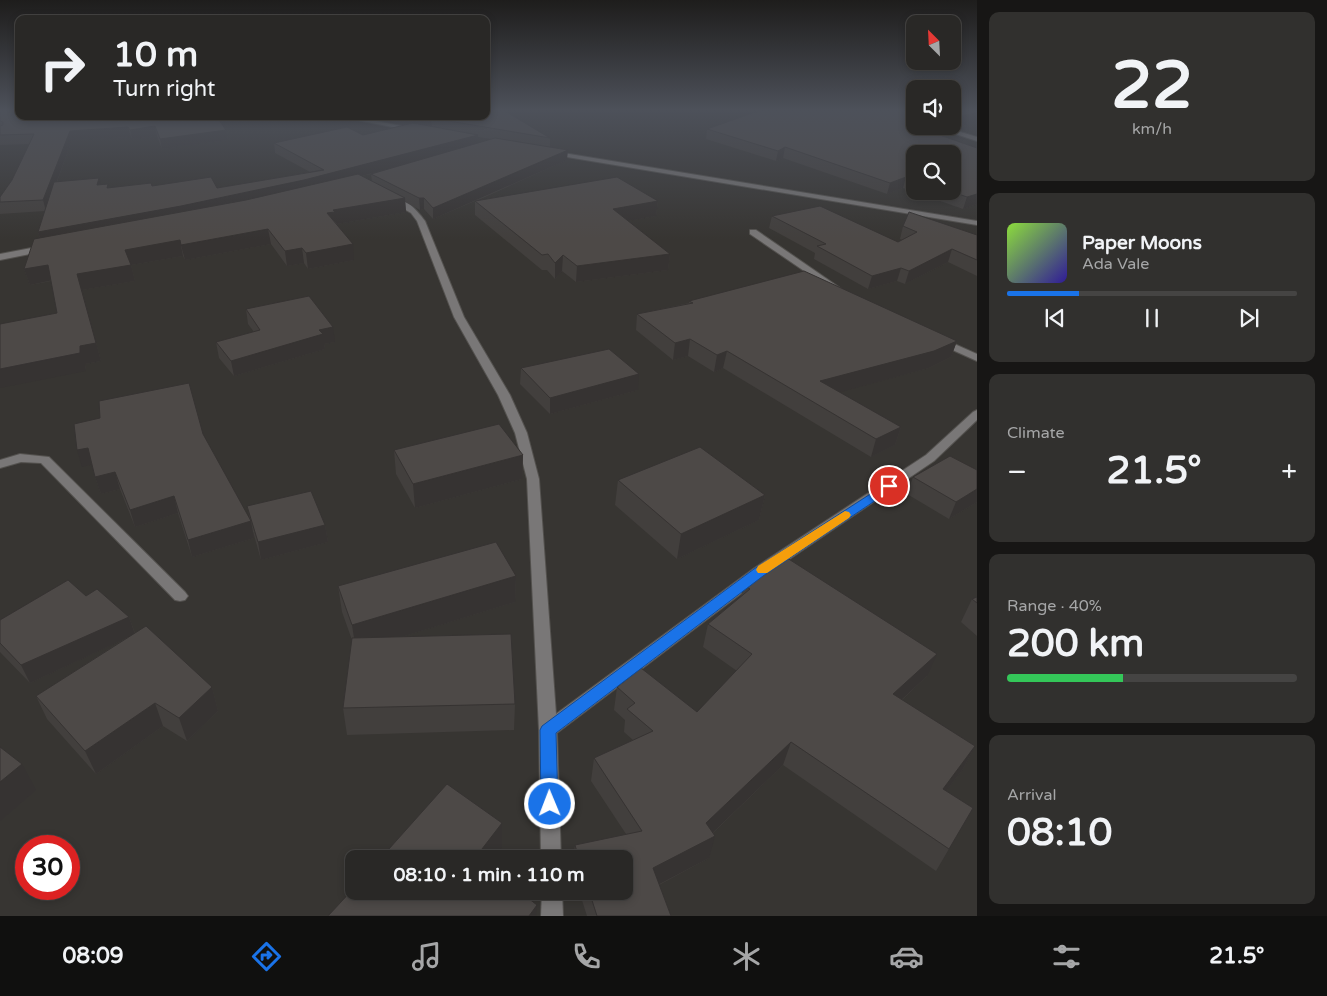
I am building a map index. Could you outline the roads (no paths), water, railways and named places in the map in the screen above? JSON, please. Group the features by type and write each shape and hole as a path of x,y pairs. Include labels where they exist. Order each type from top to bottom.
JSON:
{"street":[{"path":"554,154 977,223"},
{"path":"376,190 414,211 421,221 459,317 504,395 521,433 533,479 548,730 551,850"},
{"path":"753,232 843,293"},
{"path":"0,257 58,246"},
{"path":"933,338 977,358"},
{"path":"548,730 758,572 930,458 977,414"},
{"path":"0,464 20,458 44,460 180,596"},
{"path":"930,458 946,466"},
{"path":"552,900 552,916"}]}
